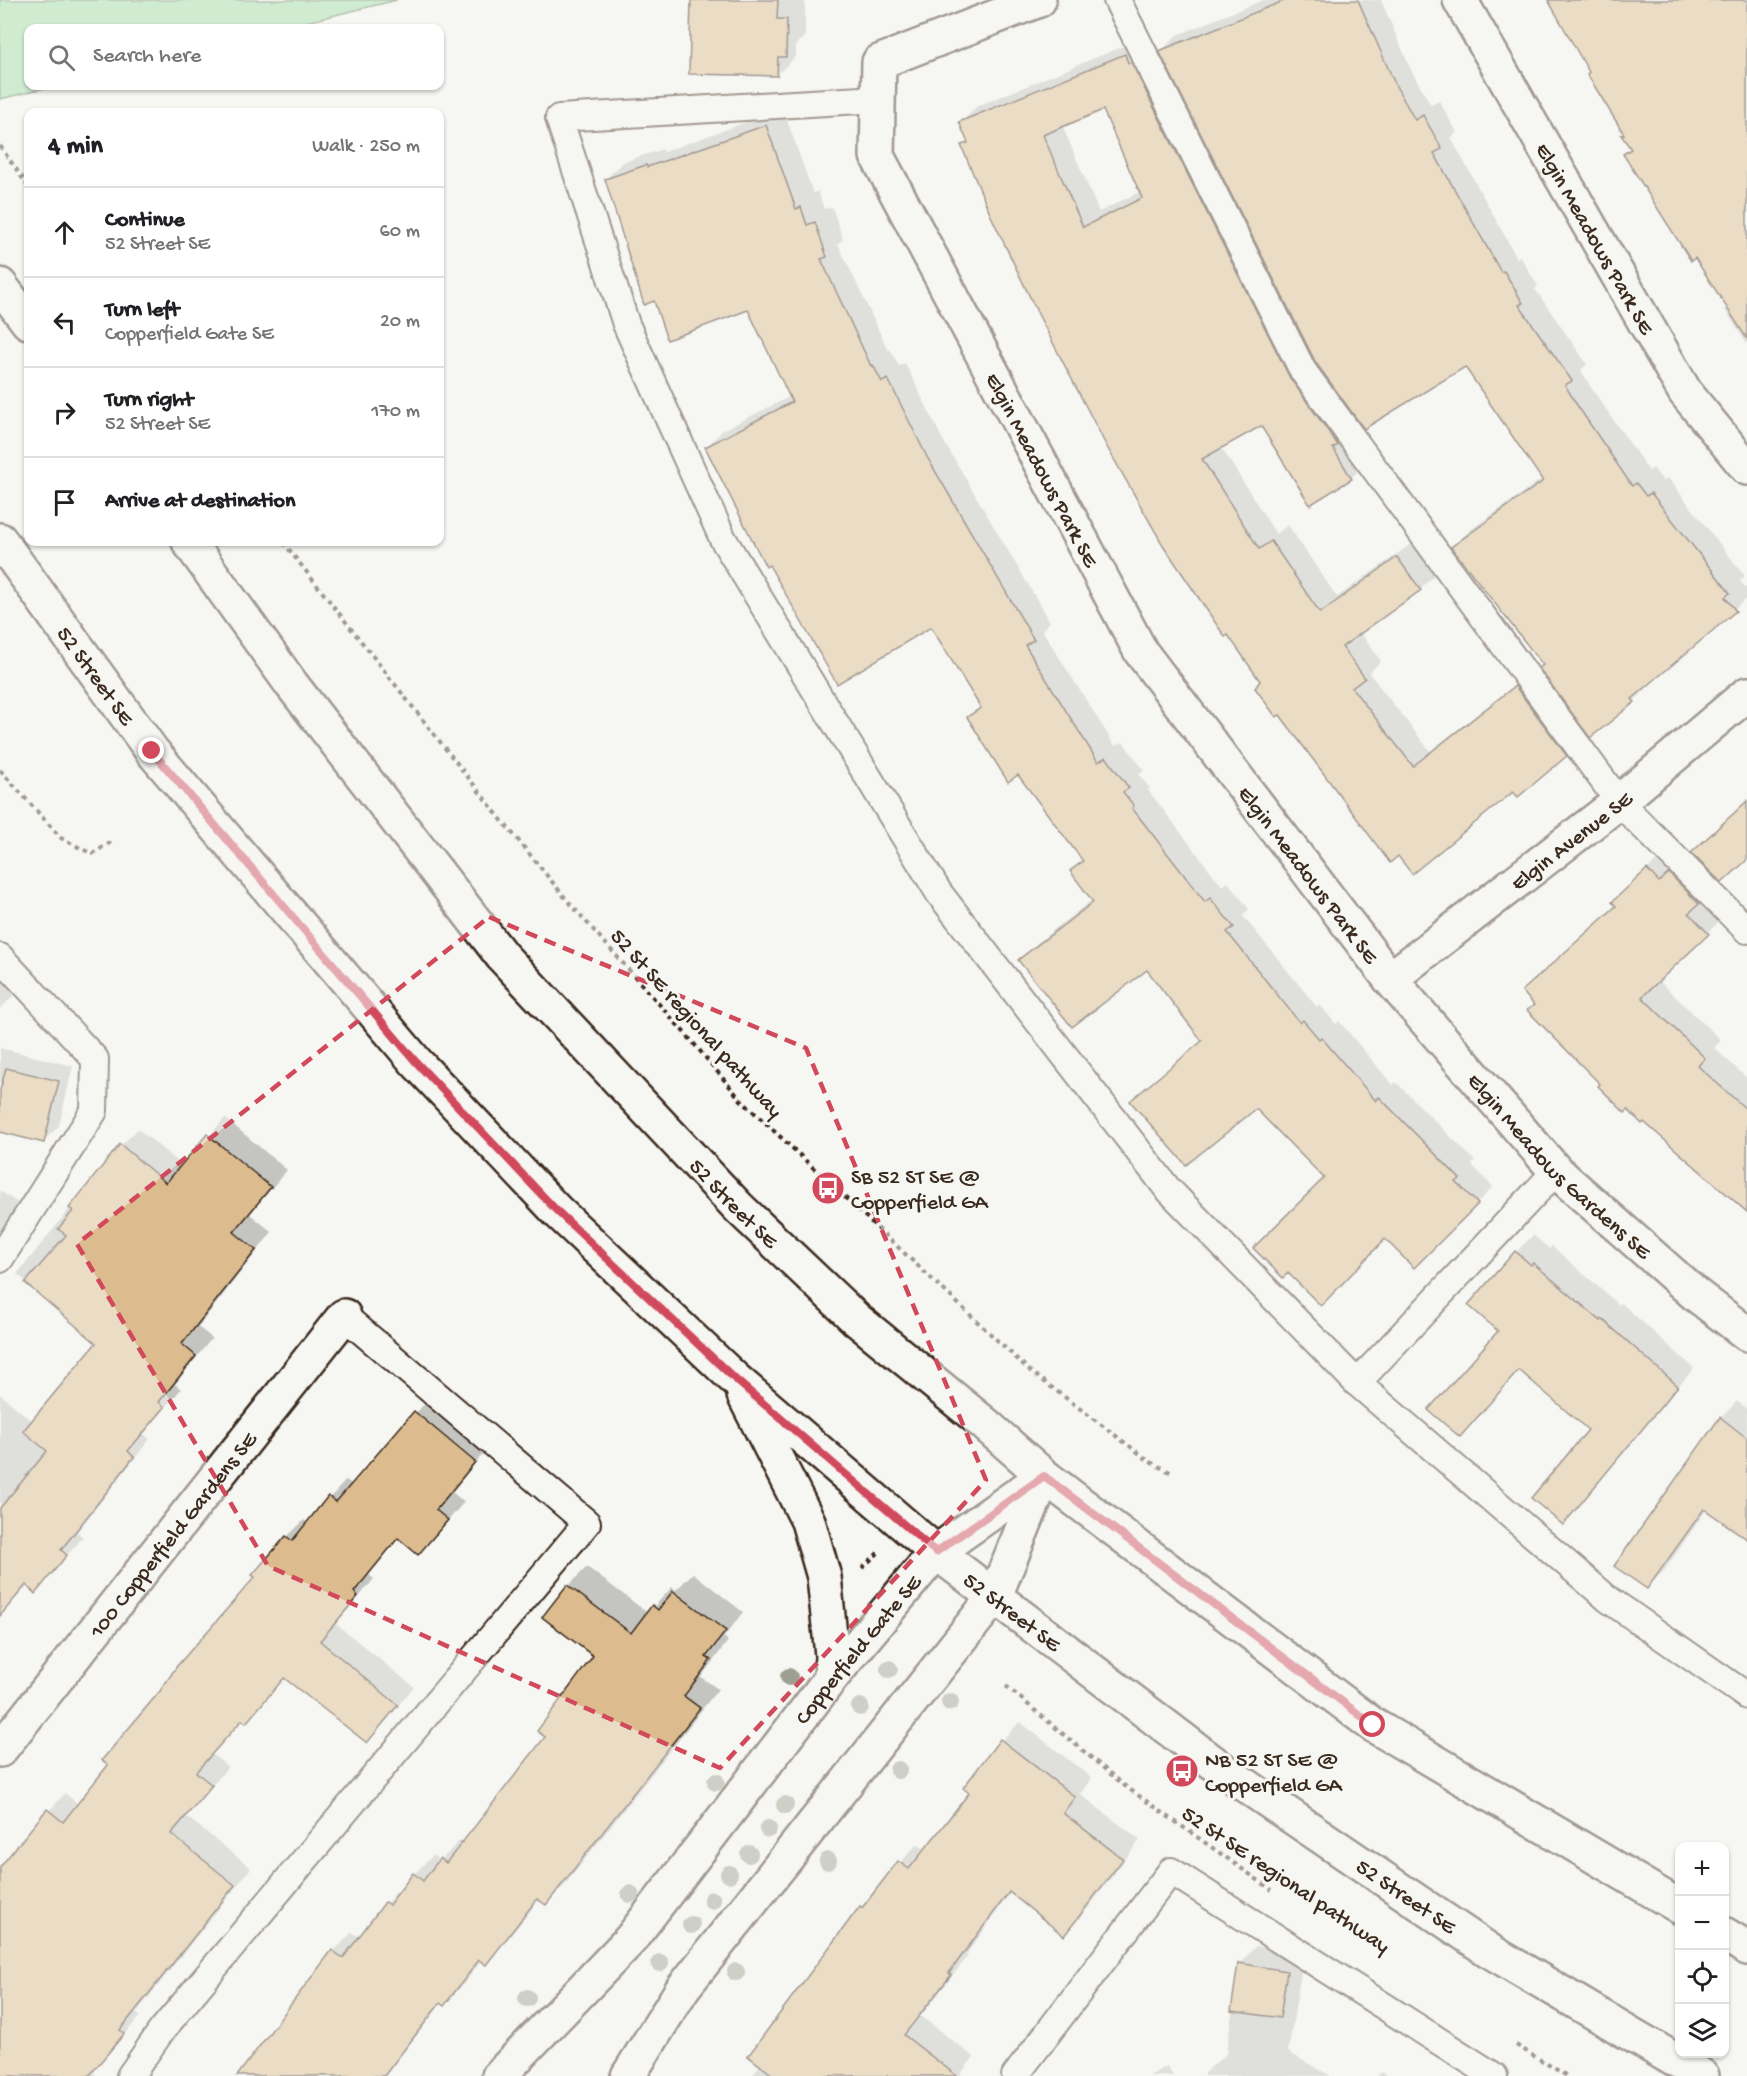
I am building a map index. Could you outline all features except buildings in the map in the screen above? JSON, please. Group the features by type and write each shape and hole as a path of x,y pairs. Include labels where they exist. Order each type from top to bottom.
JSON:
{"street":[{"name":"Elgin Meadows Park SE","path":"1039,0 879,62 877,156 1141,652 1390,979"},
{"name":"Elgin Meadows Park SE","path":"1460,0 1685,392 1747,468"},
{"path":"0,285 24,317"},
{"name":"52 Street SE","path":"0,540 152,751 416,1062 557,1211 736,1380 936,1552 1223,1770 1490,1951 1702,2076"},
{"name":"52 Street SE","path":"192,546 292,685 501,956 739,1208 856,1319 985,1424 1044,1476 1373,1725 1675,1904"},
{"name":"Elgin Avenue SE","path":"1390,979 1619,802 1747,694"},
{"name":"Elgin Meadows Gardens SE","path":"1390,979 1556,1171 1695,1294 1747,1334"},
{"name":"100 Copperfield Gardens SE","path":"0,1750 344,1316"},
{"path":"736,1380 808,1521 824,1577 832,1655 831,1678"},
{"path":"628,2076 683,1988 995,1596 1044,1476"},
{"name":"Copperfield Gate SE","path":"499,2076 630,1940 831,1678 936,1552 1044,1476"},
{"path":"1729,1937 1747,1948"}],"lane":[{"path":"1117,0 1303,370 1619,802 1747,930"},
{"path":"878,99 559,118 626,324 723,539 939,893 1167,1188 1357,1383 1608,1599 1747,1696"},
{"path":"0,957 95,1059 94,1111 0,1259"},
{"path":"1357,1383 1556,1171"},
{"path":"130,2076 162,2030 586,1523 344,1316"},
{"path":"1015,2076 1171,1871 1494,2076"}],"path":[{"path":"0,146 24,180"},
{"name":"52 St SE regional pathway","path":"286,546 514,836 741,1100 1030,1371 1152,1463 1172,1473"},
{"path":"0,770 62,838 71,844 92,854 111,842"},
{"name":"52 St SE regional pathway","path":"1006,1686 1125,1786 1276,1893"},
{"path":"1505,2039 1567,2076"}],"highlighted area":[{"path":"489,917 806,1048 986,1480 720,1768 268,1566 77,1244"}],"green space":[{"path":"0,0 397,0 298,24 24,24 24,90 37,90 0,99"}],"place":[{"name":"SB 52 ST SE @ Copperfield GA","path":"828,1188"},
{"name":"NB 52 ST SE @ Copperfield GA","path":"1182,1771"}],"route":[{"path":"152,751 416,1062 557,1211 736,1380 936,1552 1044,1476 1373,1725"}]}
